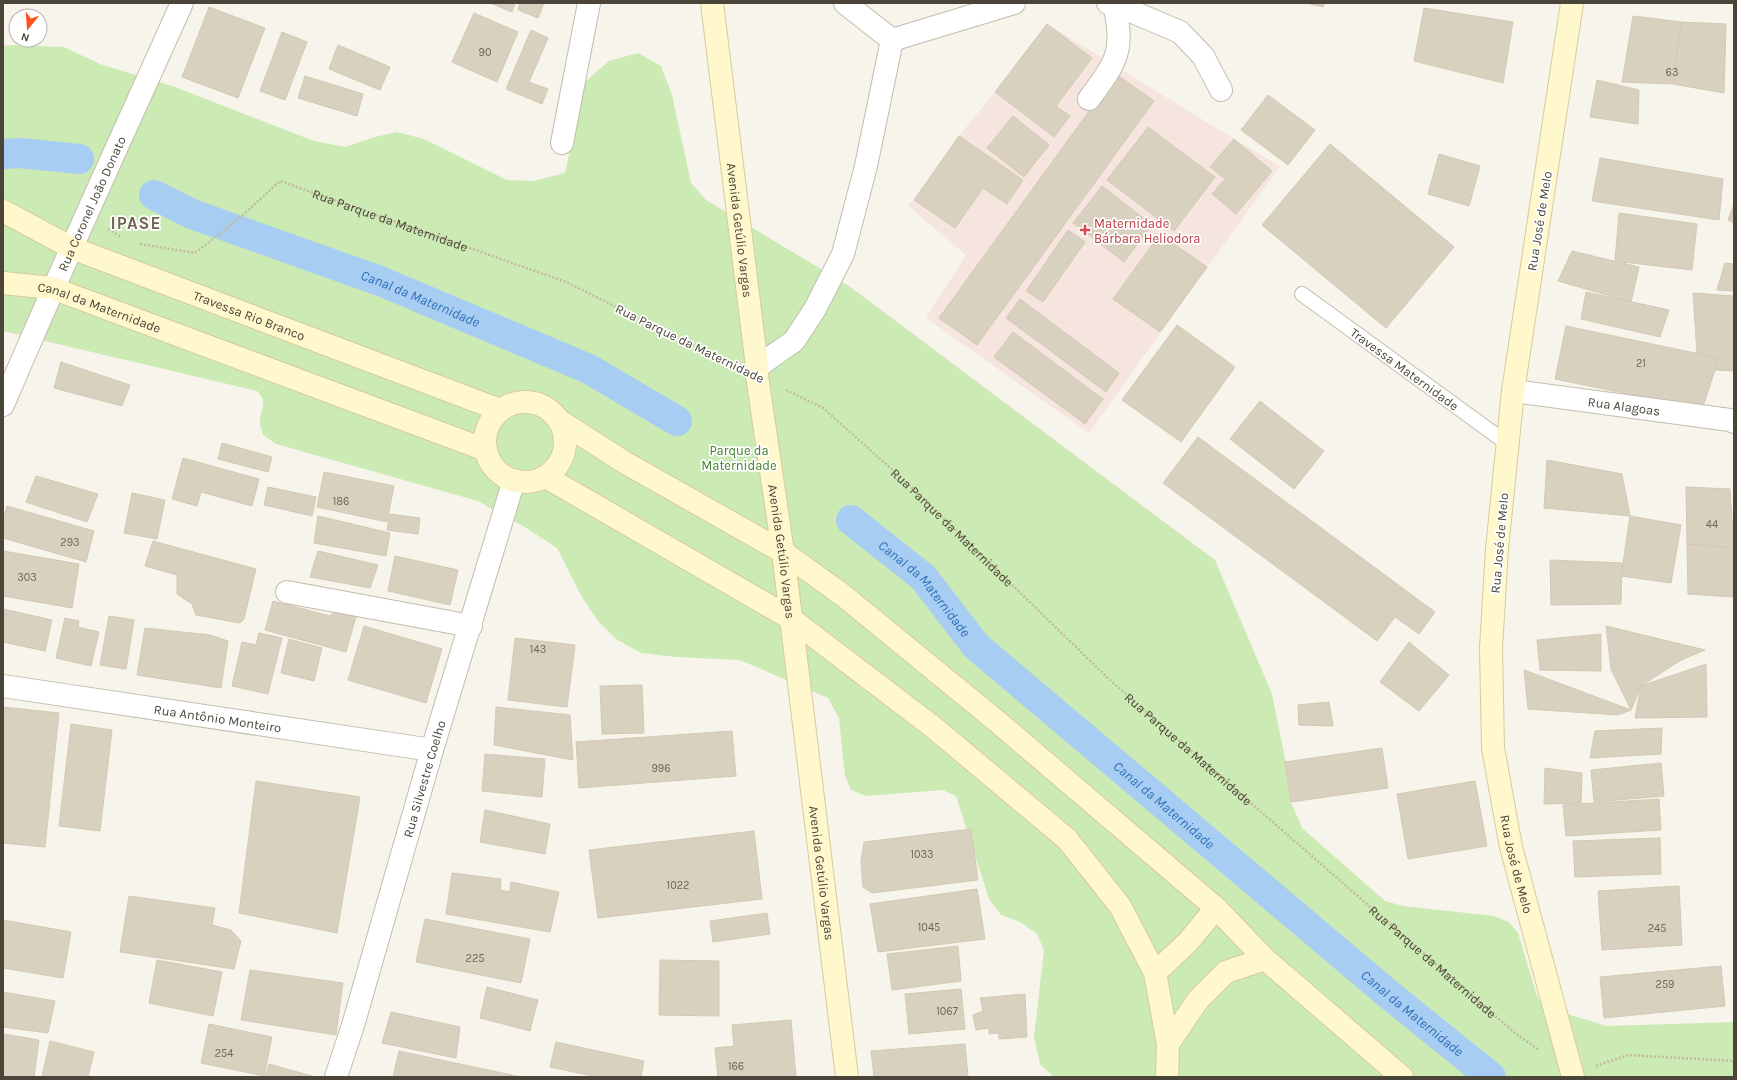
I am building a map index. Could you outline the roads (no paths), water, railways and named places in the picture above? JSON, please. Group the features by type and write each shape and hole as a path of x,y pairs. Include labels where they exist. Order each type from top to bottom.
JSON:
{"street":[{"name":"Rua Coronel João Donato","path":"3,405 52,288 88,215 182,3"},
{"path":"562,144 589,3"},
{"name":"Avenida Getúlio Vargas","path":"712,3 757,371 783,552 847,1077"},
{"path":"845,3 892,40"},
{"path":"892,40 1014,3"},
{"path":"1111,3 1180,32 1203,56 1221,90"},
{"path":"1089,99 1108,73 1119,50 1119,26 1111,3"},
{"name":"Rua José de Melo","path":"1572,3 1513,392 1497,549 1491,648 1493,748 1511,847 1573,1076"},
{"path":"757,371 794,341 815,309 843,254 866,166 892,40"},
{"name":"Travessa Rio Branco","path":"3,211 72,248 500,410"},
{"name":"Canal da Maternidade","path":"3,283 52,288 486,450"},
{"name":"Rua Alagoas","path":"1513,392 1730,420 1734,422"},
{"path":"560,421 565,433 566,446 563,458 556,469 546,477 525,482 514,480 504,476 489,460 485,439 487,428 492,418 500,410 512,404 526,402 539,404 551,411 560,421 624,462 783,552 844,596 975,704 1216,908 1265,959 1402,1077"},
{"path":"546,477 790,618 933,727 1067,838 1120,906 1155,973 1168,1044 1167,1077"},
{"name":"Rua Silvestre Coelho","path":"336,1077 356,1014 432,750 471,626 514,480"},
{"path":"287,592 471,626"},
{"name":"Rua Antônio Monteiro","path":"3,686 432,750"},
{"path":"1155,973 1188,942 1216,908"},
{"path":"1168,1044 1198,1000 1226,972 1265,959"}],"lane":[{"name":"Travessa Maternidade","path":"1302,294 1508,444"}],"waterway":[{"name":"Canal da Maternidade","path":"3,154 20,153 79,159"},
{"name":"Canal da Maternidade","path":"154,195 192,214 380,281 589,369 677,421"},
{"name":"Canal da Maternidade","path":"851,520 923,577 976,646 1387,993 1491,1077"}],"place":[{"name":"Maternidade Bárbara Heliodora","path":"1085,230"}],"district":[{"name":"IPASE","path":"136,223"}],"park label":[{"name":"Parque da Maternidade","path":"739,458"}]}
